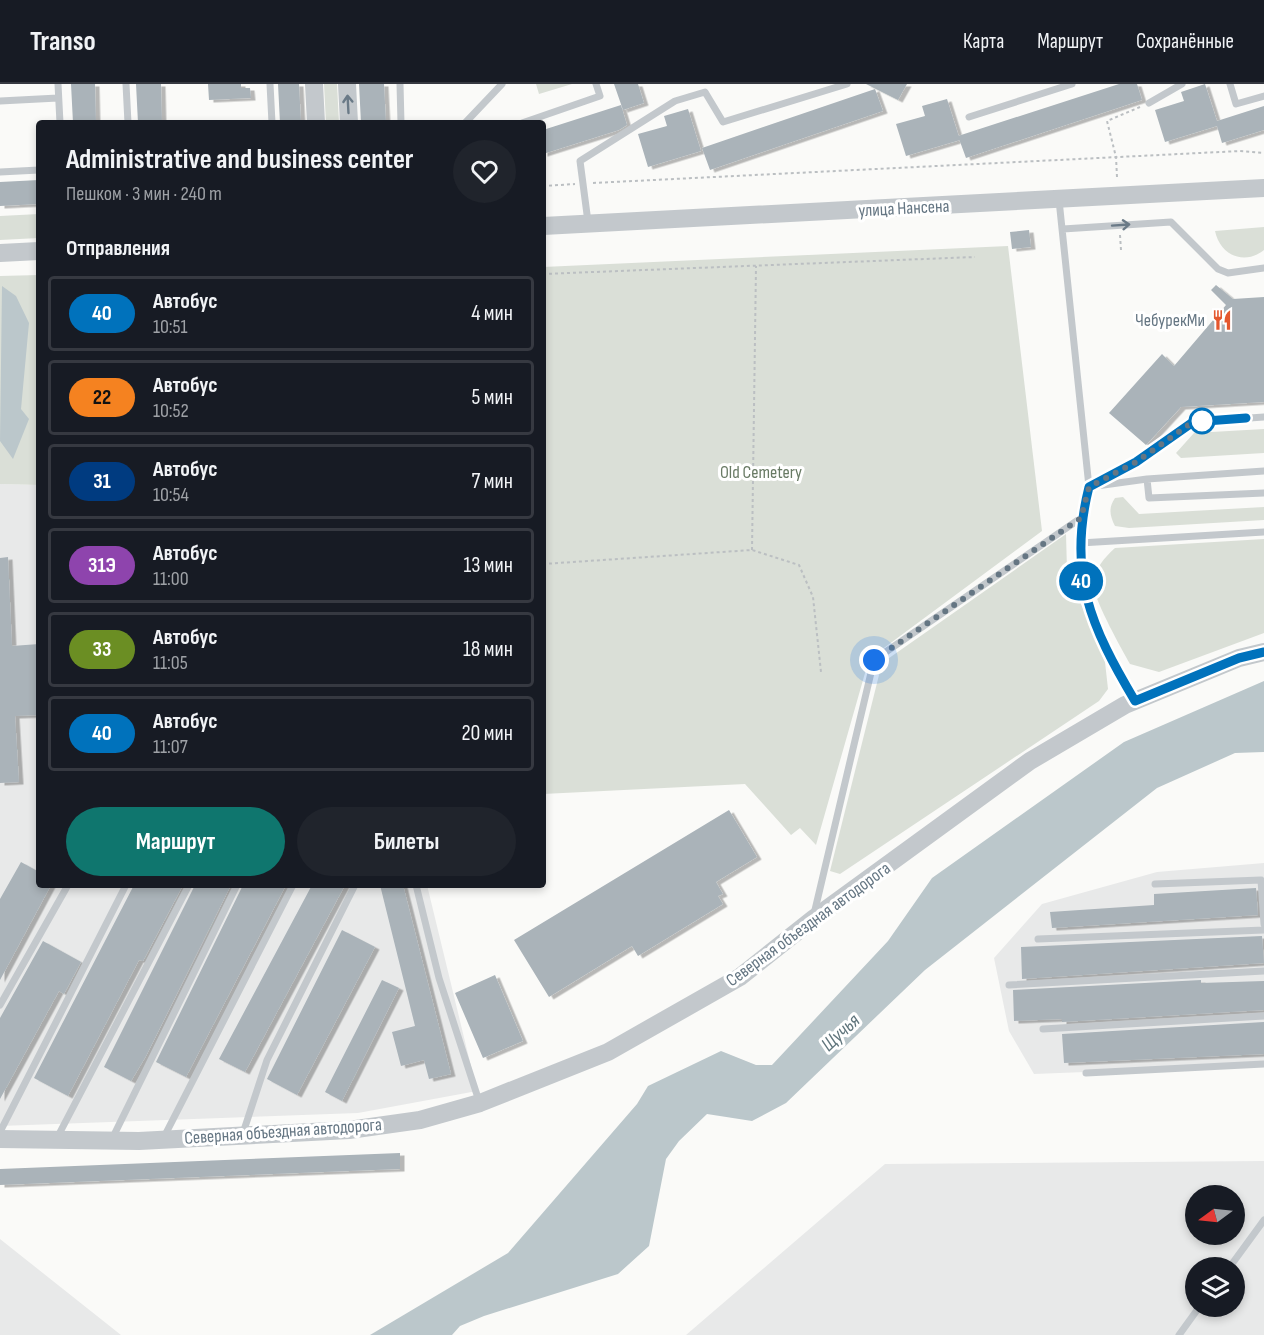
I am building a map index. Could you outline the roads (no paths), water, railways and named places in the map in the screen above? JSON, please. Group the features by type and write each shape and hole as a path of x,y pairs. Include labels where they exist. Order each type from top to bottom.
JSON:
{"street":[{"path":"314,84 316,120"},
{"path":"347,84 349,120"},
{"name":"улица Нансена","path":"546,226 1264,188"},
{"path":"0,253 36,251"},
{"name":"Северная объездная автодорога","path":"0,1139 163,1140 349,1130 420,1120 480,1103 608,1052 740,977 813,919 1030,761 1135,701 1239,658 1264,652"}],"lane":[{"path":"58,84 60,120"},
{"path":"126,84 128,120"},
{"path":"270,84 272,120"},
{"path":"400,84 401,120"},
{"path":"468,120 502,84"},
{"path":"531,120 600,96 596,84"},
{"path":"588,224 580,162 675,101 705,92 723,122 847,84"},
{"path":"969,117 1072,84"},
{"path":"1149,103 1173,86 1182,84"},
{"path":"1230,84 1236,104 1264,96"},
{"path":"0,101 58,98"},
{"path":"0,172 36,170"},
{"path":"1059,200 1089,487 1081,518 1081,581 1102,646 1135,701"},
{"path":"1063,229 1171,222 1218,269 1228,273 1264,268"},
{"path":"1089,487 1136,462 1193,422 1264,417"},
{"path":"1089,487 1147,479 1264,471"},
{"path":"1147,479 1149,498 1264,493"},
{"path":"813,919 874,660 1081,518"},
{"path":"1080,543 1264,532"},
{"path":"1155,884 1261,880 1264,924"},
{"path":"0,1005 66,888"},
{"path":"0,1132 124,888"},
{"path":"56,1140 187,888"},
{"path":"111,1141 236,888"},
{"path":"163,1140 291,888"},
{"path":"242,1136 267,1060 353,888"},
{"path":"417,888 439,978 480,1103"},
{"path":"1038,939 1264,930"},
{"path":"1009,985 1264,971"},
{"path":"1043,1029 1264,1016"},
{"path":"1086,1073 1264,1064"},
{"path":"1237,1257 1264,1220"},
{"path":"1179,1335 1192,1317"}],"water":[{"path":"2,286 16,296 29,323 21,409 29,419 13,459 0,441"},
{"name":"Щучья","path":"1264,681 1264,752 1235,753 1157,788 925,970 786,1103 752,1121 707,1114 679,1141 666,1159 649,1246 618,1274 484,1316 460,1326 452,1335 370,1335 508,1253 637,1104 648,1086 721,1051 756,1065 772,1065 888,941 932,878 1124,742"}],"place":[{"name":"ЧебурекМи","path":"1222,320"}],"park label":[{"name":"Old Cemetery","path":"761,472"}]}
